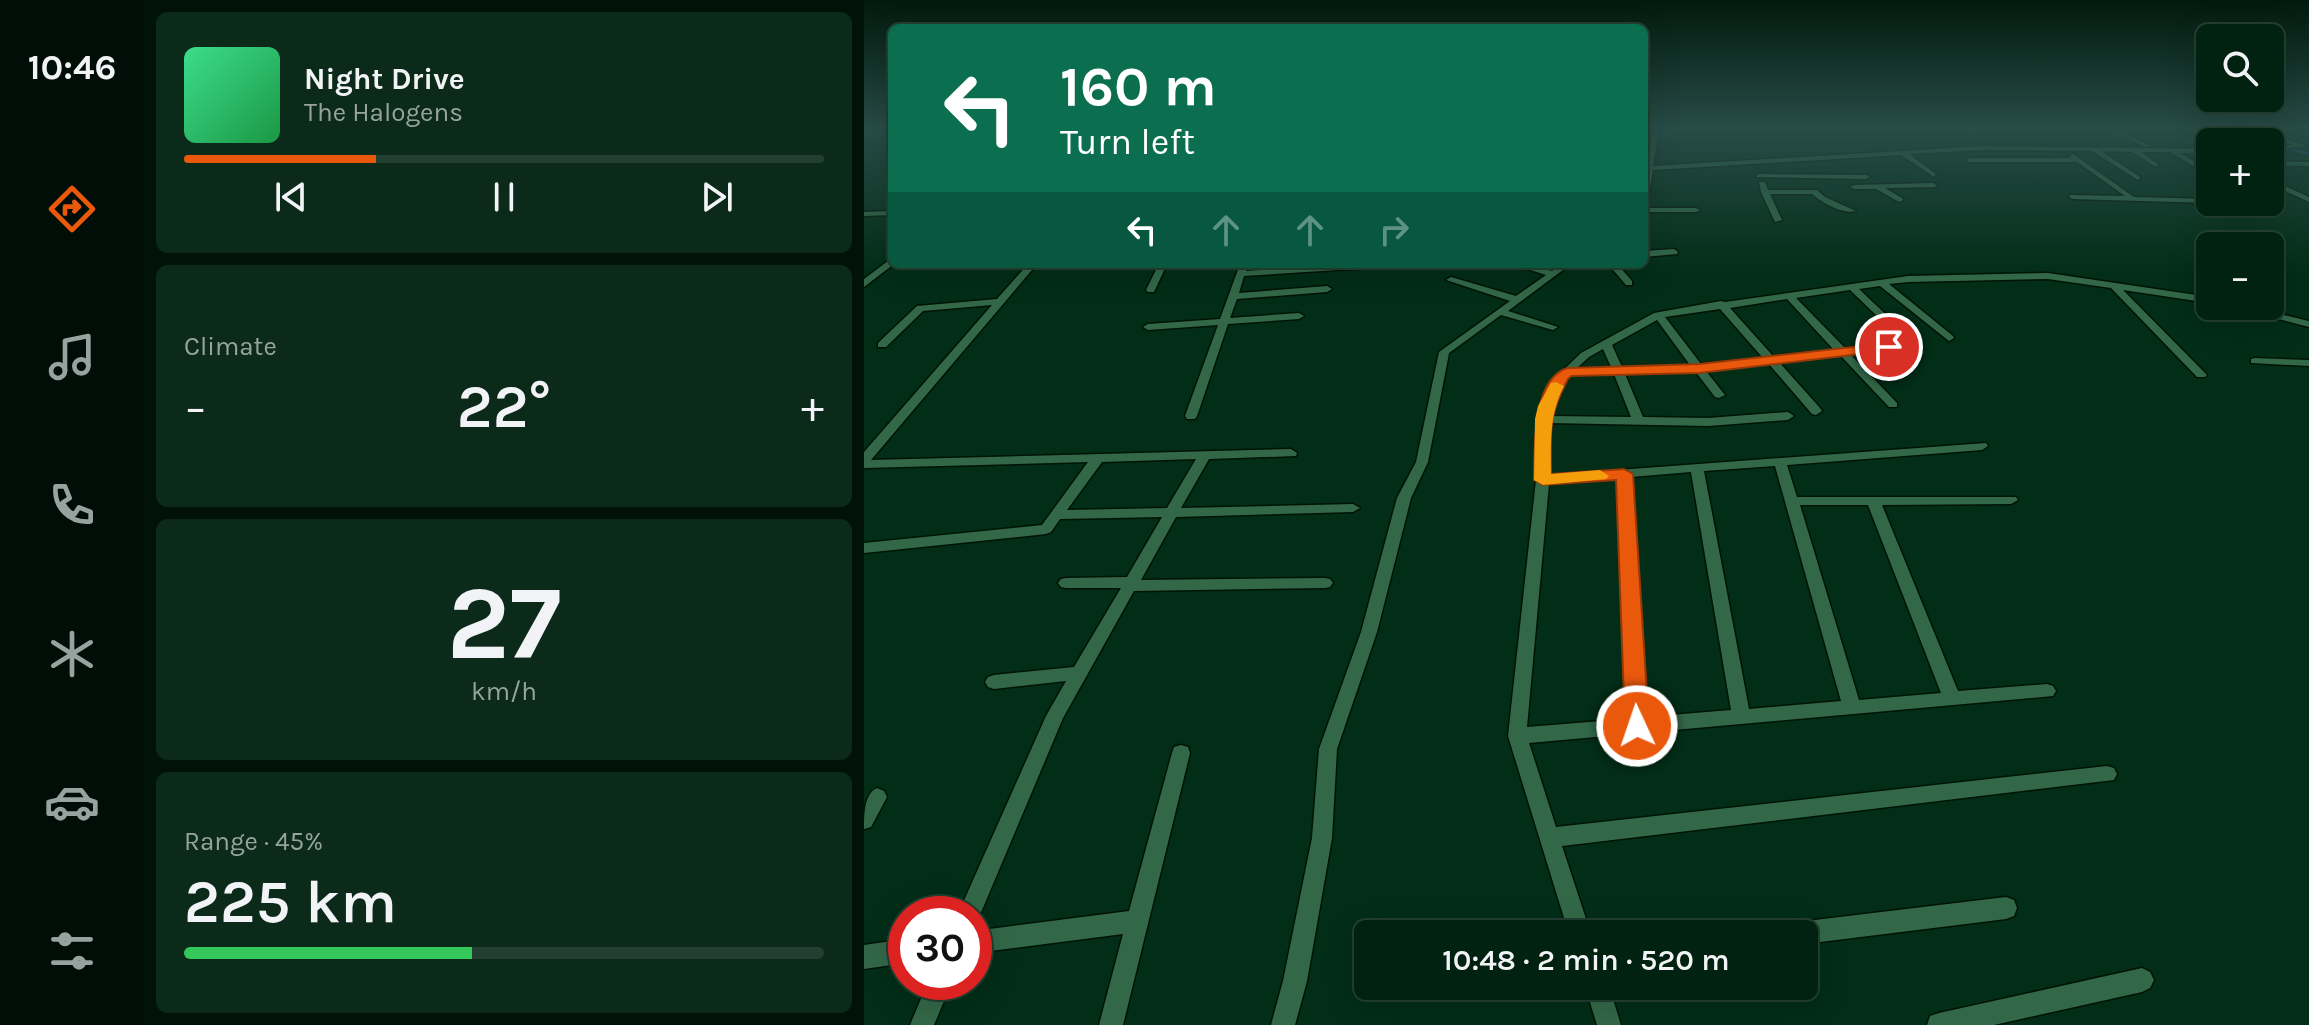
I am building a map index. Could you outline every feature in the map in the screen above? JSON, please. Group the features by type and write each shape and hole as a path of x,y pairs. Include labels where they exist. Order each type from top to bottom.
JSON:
{"street":[{"path":"1759,178 1778,220"},
{"path":"1847,178 1862,198"},
{"path":"2104,178 2132,197"},
{"path":"1854,187 1934,185"},
{"path":"1878,187 1899,200"},
{"path":"2284,188 2309,200"},
{"path":"1765,192 1814,192 1822,199 1852,211"},
{"path":"1888,193 1943,194"},
{"path":"2073,197 2196,200"},
{"path":"1648,210 1696,210"},
{"path":"864,214 888,213"},
{"path":"1648,254 1674,252"},
{"path":"864,284 888,264"},
{"path":"864,462 1030,268"},
{"path":"1151,290 1161,268"},
{"path":"1191,416 1243,269 1274,268"},
{"path":"1616,268 1629,283"},
{"path":"1283,1025 1295,981 1322,838 1328,749 1369,632 1404,498 1422,462 1444,352 1560,269"},
{"path":"1575,920 1517,736 1543,480 1543,419 1546,406 1567,372 1585,355 1658,315 1721,304 1884,285 1908,279 1981,275 2048,276 2196,298"},
{"path":"1451,280 1518,300"},
{"path":"1884,285 1949,338"},
{"path":"2114,286 2201,375"},
{"path":"1567,372 1699,368 1912,344 1853,288"},
{"path":"1233,296 1327,289"},
{"path":"1789,296 1893,405"},
{"path":"882,345 920,308 1000,302"},
{"path":"1721,304 1816,411"},
{"path":"1500,312 1553,327"},
{"path":"1658,315 1719,395"},
{"path":"1148,327 1299,316"},
{"path":"2284,318 2309,324"},
{"path":"1607,345 1639,421"},
{"path":"2255,361 2309,363"},
{"path":"1543,419 1708,422 1788,416"},
{"path":"1543,480 1982,446"},
{"path":"864,462 1291,453"},
{"path":"977,896 1055,716 1204,456"},
{"path":"864,548 1046,529 1098,458"},
{"path":"1780,462 1852,708"},
{"path":"1697,468 1741,717"},
{"path":"1624,474 1637,726"},
{"path":"1873,500 1952,699"},
{"path":"1792,501 2011,500"},
{"path":"1056,515 1353,508"},
{"path":"1066,583 1325,583"},
{"path":"994,682 1079,673"},
{"path":"1517,736 2047,691"},
{"path":"1111,1025 1181,753"},
{"path":"1549,838 2107,774"},
{"path":"864,799 877,797 864,820"},
{"path":"1818,931 2006,908"},
{"path":"992,940 1138,921"},
{"path":"864,957 888,954"},
{"path":"1939,1025 2142,980"},
{"path":"922,1025 932,1000"},
{"path":"1601,1000 1609,1025"}],"slow traffic":[{"path":"1556,386 1543,419 1543,480 1600,476"}],"route":[{"path":"1637,726 1624,474 1543,480 1543,419 1546,406 1562,377 1567,372 1699,368 1889,347"}]}
